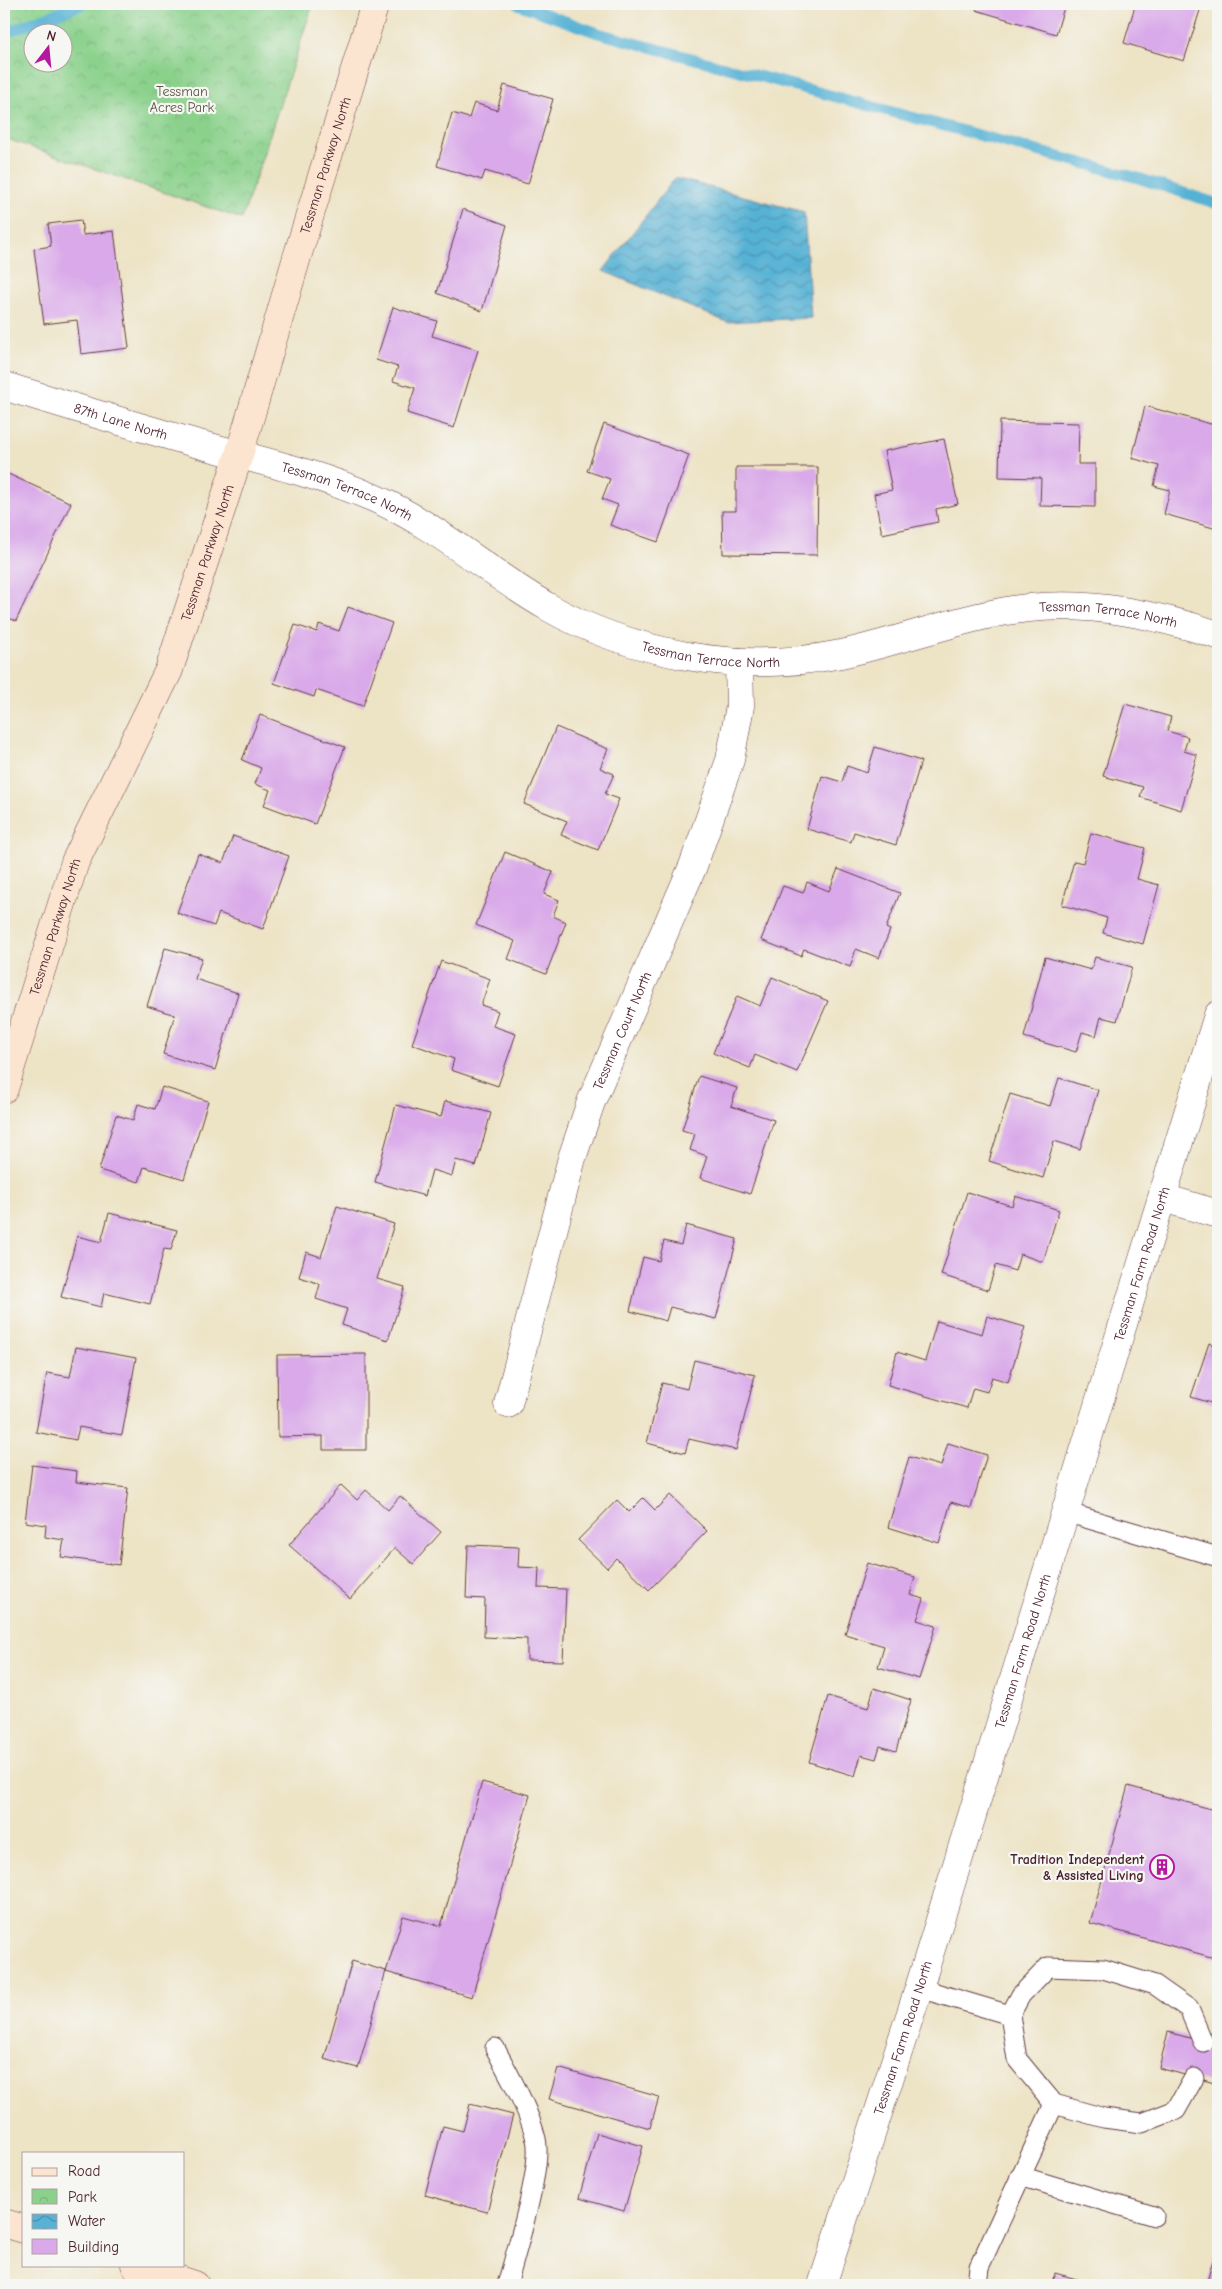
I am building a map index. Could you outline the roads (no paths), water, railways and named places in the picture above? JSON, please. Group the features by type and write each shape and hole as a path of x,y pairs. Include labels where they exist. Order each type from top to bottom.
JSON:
{"street":[{"name":"Tessman Parkway North","path":"4,1088 75,862 169,670 239,455 297,257 375,4"},
{"name":"87th Lane North","path":"4,386 239,455"},
{"name":"Tessman Terrace North","path":"239,455 340,485 372,497 406,513 549,608 590,628 633,642 688,656 739,662 790,661 840,654 963,622 1028,608 1088,607 1140,612 1218,635"},
{"name":"Tessman Court North","path":"508,1404 572,1158 591,1102 693,866 730,760 740,706 739,662"},
{"name":"Tessman Farm Road North","path":"822,2285 919,1988 1218,1015"},
{"path":"1163,1198 1218,1214"},
{"path":"4,2223 22,2229"},
{"path":"138,2266 195,2285"}],"lane":[{"path":"1065,1512 1218,1557"},
{"path":"1194,2078 1176,2110 1142,2123 1104,2118 1054,2104 1017,2059 1010,2015 1021,1995 1048,1968 1103,1969 1155,1985 1189,2009 1203,2042"},
{"path":"919,1988 1010,2015"},
{"path":"495,2048 521,2097 537,2141 534,2177 507,2285"},
{"path":"977,2285 979,2267 1054,2104"},
{"path":"1020,2176 1154,2216"}],"water":[{"path":"675,178 804,212 811,318 727,322 603,271"}],"waterway":[{"path":"4,33 83,4"},
{"path":"518,4 598,33 1138,178 1218,204"}],"place":[{"name":"Tradition Independent & Assisted Living","path":"1162,1867"}],"park label":[{"name":"Tessman Acres Park","path":"182,99"}]}
